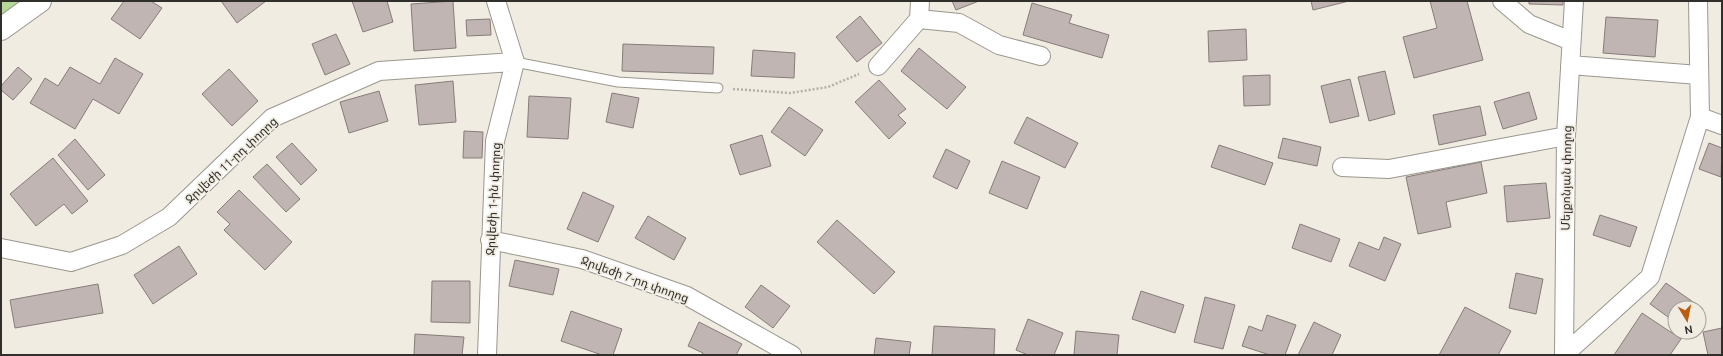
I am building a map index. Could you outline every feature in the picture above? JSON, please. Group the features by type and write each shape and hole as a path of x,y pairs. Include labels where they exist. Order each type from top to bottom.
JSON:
{"street":[{"path":"1,28 40,1"},
{"path":"496,1 516,62"},
{"path":"878,66 919,19 920,1"},
{"path":"1502,1 1529,24 1571,41"},
{"name":"Մելքոնյան փողոց","path":"1565,354 1566,136 1574,1"},
{"path":"1565,354 1650,277 1700,117 1698,1"},
{"path":"919,19 958,23 999,45 1041,56"},
{"name":"Ջրվեժի 1-ին փողոց","path":"487,355 490,240 495,141 516,62"},
{"name":"Ջրվեժի 11-րդ փողոց","path":"1,248 71,262 122,245 169,217 272,118 379,71 516,62"},
{"path":"1570,65 1699,75"},
{"path":"1700,117 1722,125"},
{"path":"1342,167 1389,169 1566,136"},
{"name":"Ջրվեժի 7-րդ փողոց","path":"490,240 582,259 687,296 792,355"}],"lane":[{"path":"516,62 618,82 718,88"}],"path":[{"path":"718,88 790,93 828,87 878,66"}],"green space":[{"path":"1,1 23,1 1,16"}],"building":[{"path":"124,1 151,1 162,8 140,39 111,19"},
{"path":"221,1 266,1 237,23"},
{"path":"352,1 387,1 393,22 363,32"},
{"path":"453,1 456,48 414,51 411,4"},
{"path":"952,1 979,1 956,10"},
{"path":"1311,1 1349,1 1313,10"},
{"path":"1430,1 1467,1 1483,60 1414,78 1403,37 1437,28"},
{"path":"1529,1 1563,1 1563,5 1529,4"},
{"path":"1032,3 1072,15 1069,23 1109,35 1102,58 1023,35"},
{"path":"860,16 882,43 857,62 836,37"},
{"path":"1606,17 1658,20 1655,57 1603,53"},
{"path":"490,19 491,35 467,36 466,20"},
{"path":"1246,29 1247,60 1209,62 1208,31"},
{"path":"336,34 350,64 325,75 312,44"},
{"path":"623,44 714,47 713,74 622,71"},
{"path":"919,48 966,87 947,109 901,71"},
{"path":"753,50 795,53 794,78 751,76"},
{"path":"115,58 143,74 119,114 93,99 75,129 30,103 45,78 58,86 70,67 100,84"},
{"path":"18,67 32,79 13,100 1,90 1,86"},
{"path":"229,69 258,101 232,126 202,94"},
{"path":"1385,71 1395,114 1369,121 1358,77"},
{"path":"1270,75 1270,105 1244,106 1243,76"},
{"path":"1350,79 1359,116 1330,123 1321,86"},
{"path":"879,80 906,109 898,115 906,123 889,139 855,102"},
{"path":"453,81 456,122 419,125 415,85"},
{"path":"379,91 388,121 349,133 340,102"},
{"path":"1529,92 1537,119 1503,129 1494,102"},
{"path":"612,93 639,98 633,128 606,122"},
{"path":"529,96 571,98 568,139 527,137"},
{"path":"1480,106 1486,135 1439,145 1433,115"},
{"path":"789,107 823,130 805,156 771,132"},
{"path":"1027,117 1078,143 1065,168 1014,143"},
{"path":"464,131 483,132 482,158 463,158"},
{"path":"762,135 771,166 740,175 730,145"},
{"path":"1283,138 1321,147 1317,166 1278,158"},
{"path":"75,139 105,175 88,190 58,155"},
{"path":"292,143 317,170 301,185 276,157"},
{"path":"1709,143 1722,148 1721,177 1699,169"},
{"path":"1219,145 1273,163 1265,185 1211,167"},
{"path":"946,149 970,161 957,189 933,177"},
{"path":"53,158 88,201 72,214 64,204 36,226 10,194"},
{"path":"1002,161 1040,177 1027,209 989,193"},
{"path":"1481,162 1487,193 1446,202 1451,227 1418,234 1406,177"},
{"path":"267,164 300,199 286,212 253,177"},
{"path":"1546,183 1550,218 1507,222 1504,186"},
{"path":"239,190 292,242 265,270 224,230 230,224 217,212"},
{"path":"583,192 614,206 598,242 567,229"},
{"path":"1600,215 1637,227 1630,247 1593,235"},
{"path":"648,216 686,238 674,260 635,238"},
{"path":"837,220 895,272 874,294 817,242"},
{"path":"1300,224 1340,239 1331,262 1292,248"},
{"path":"1384,237 1401,244 1385,281 1349,266 1359,242 1379,250"},
{"path":"179,246 197,274 153,304 134,275"},
{"path":"515,260 559,269 553,295 509,286"},
{"path":"1516,273 1543,279 1536,314 1509,308"},
{"path":"432,281 470,281 470,323 431,322"},
{"path":"1666,283 1690,300 1667,300 1667,316 1650,304"},
{"path":"98,284 103,313 15,328 10,300"},
{"path":"761,285 790,306 773,328 745,307"},
{"path":"1141,291 1184,305 1175,333 1132,319"},
{"path":"1205,297 1235,305 1223,349 1194,342"},
{"path":"1465,307 1511,331 1498,355 1439,355"},
{"path":"571,311 622,329 613,355 602,355 561,341"},
{"path":"1642,313 1667,330 1667,340 1680,340 1670,355 1614,355"},
{"path":"1267,315 1296,325 1285,355 1270,355 1242,346 1249,326 1262,331"},
{"path":"1028,319 1063,333 1054,355 1028,355 1016,350"},
{"path":"699,322 742,344 736,355 702,355 703,353 688,346"},
{"path":"1314,322 1341,335 1332,355 1298,355"},
{"path":"934,326 995,329 994,355 932,355"},
{"path":"1722,328 1722,355 1708,355 1705,340 1707,340 1707,331"},
{"path":"1076,331 1119,335 1117,355 1074,355"},
{"path":"415,334 464,337 462,355 414,355"},
{"path":"876,338 911,342 909,355 874,355"}]}
